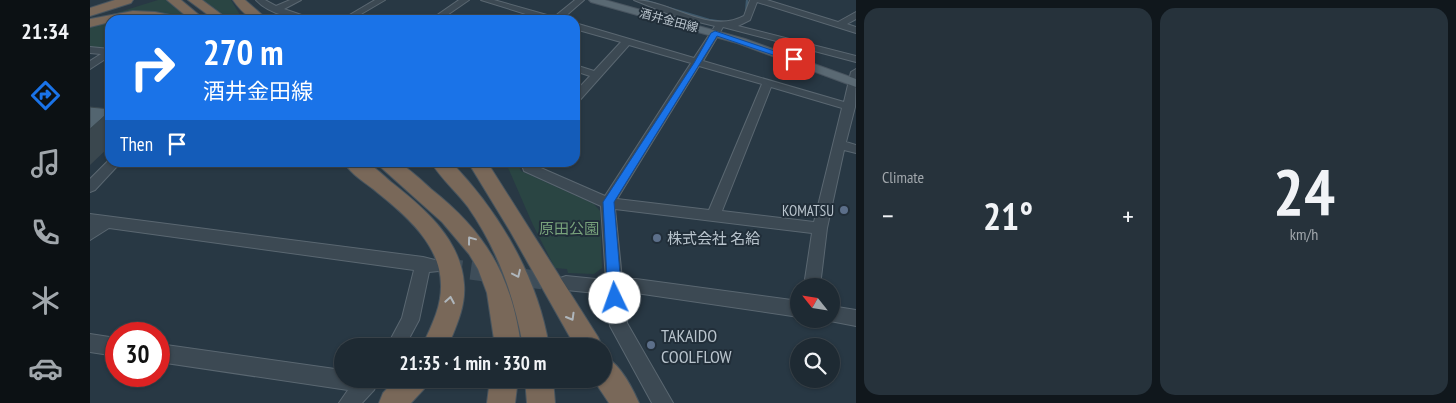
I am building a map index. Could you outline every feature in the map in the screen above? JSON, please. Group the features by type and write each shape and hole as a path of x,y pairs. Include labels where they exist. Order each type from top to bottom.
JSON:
{"highway":[{"path":"90,4 103,0"},
{"path":"90,12 126,0"},
{"path":"173,0 192,15"},
{"path":"194,0 216,15"},
{"path":"239,0 256,15"},
{"path":"244,0 256,15"},
{"path":"90,18 142,3"},
{"path":"139,15 157,15"},
{"path":"90,23 105,21"},
{"path":"359,167 423,220 435,232 444,247 451,269 451,295 444,326 439,338"},
{"path":"390,167 436,203 473,241 496,286 506,338"},
{"path":"445,167 468,193 506,252 527,300 534,338"},
{"path":"460,167 482,181 500,200"},
{"path":"480,167 584,338"},
{"path":"612,383 625,403"},
{"path":"394,403 406,388"},
{"path":"500,403 502,388"},
{"path":"510,403 511,388"},
{"path":"535,388 535,403"},
{"path":"541,388 542,403"}],"main road":[{"name":"酒井金田線","path":"594,0 718,29 762,48 855,79"}],"street":[{"path":"260,0 277,9 296,15"},
{"path":"277,9 297,0"},
{"path":"354,15 381,0"},
{"path":"442,15 465,0"},
{"path":"485,0 538,15"},
{"path":"561,15 580,0"},
{"path":"638,0 718,29 856,59"},
{"path":"663,403 626,342 619,326 608,202 718,29 745,20 749,16 754,0"},
{"path":"758,0 856,30"},
{"path":"838,25 856,15"},
{"path":"580,28 849,107"},
{"path":"580,93 626,42"},
{"path":"90,50 105,52"},
{"path":"90,66 105,56"},
{"path":"580,70 596,75"},
{"path":"813,278 820,228 855,79"},
{"path":"713,216 767,84"},
{"path":"839,144 856,149"},
{"path":"90,187 110,167"},
{"path":"529,167 608,202 820,228"},
{"path":"90,220 429,265 410,320 400,338"},
{"path":"90,234 107,222"},
{"path":"566,284 636,286 790,308"},
{"path":"840,315 856,318"},
{"path":"90,343 105,345"},
{"path":"170,354 334,376"},
{"path":"349,403 363,388"}],"green space":[{"path":"158,0 166,0 185,15 165,15 154,12 110,15"},
{"path":"198,0 231,0 240,15 221,15"},
{"path":"105,22 105,48 90,47 90,25"},
{"name":"原田公園","path":"508,167 519,167 521,171 594,204 600,211 602,268 594,274 568,273 567,269 555,268 533,225"}],"building":[{"path":"90,107 105,108 105,116 90,129"}],"waterway":[{"path":"644,0 658,5"},
{"path":"746,15 747,1"},
{"path":"665,7 709,20 723,22"}],"tunnel":[{"path":"452,268 444,267 554,282"}],"place":[{"name":"KOMATSU","path":"844,210"},
{"name":"株式会社 名給","path":"657,238"},
{"name":"TAKAIDO COOLFLOW","path":"651,345"}],"route":[{"path":"615,298 608,202 698,63 715,33 794,59"}]}
